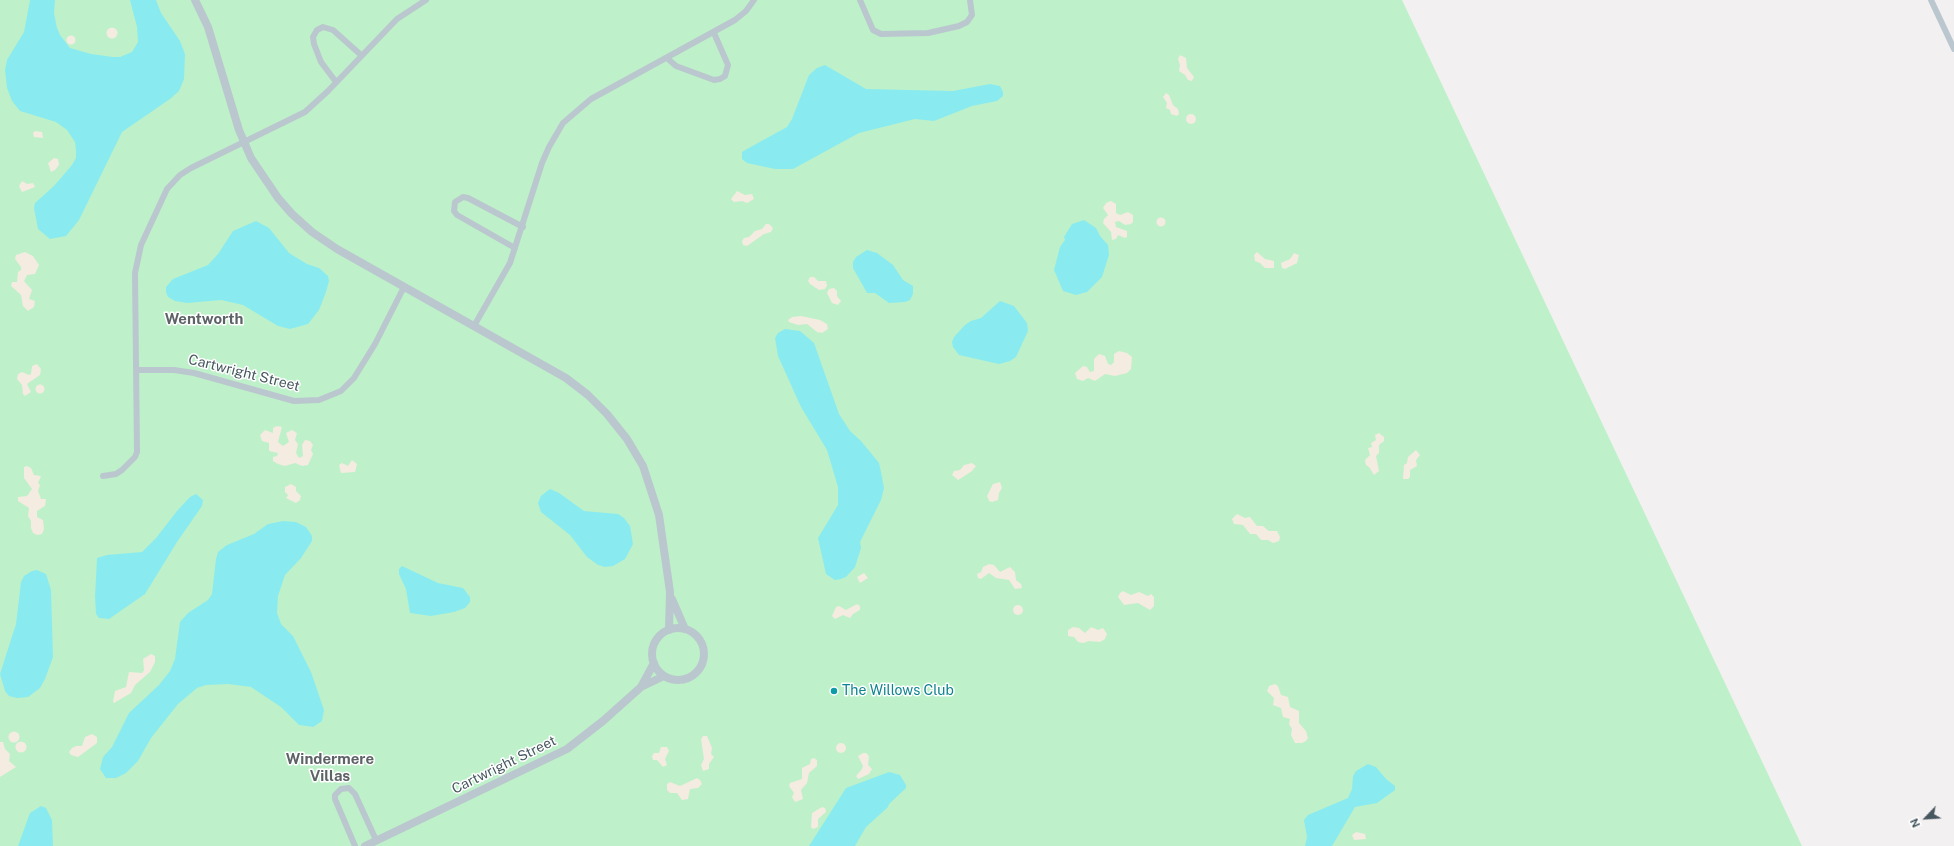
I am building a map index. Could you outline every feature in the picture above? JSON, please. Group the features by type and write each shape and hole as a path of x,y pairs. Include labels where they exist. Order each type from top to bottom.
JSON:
{"street":[{"path":"195,0 216,50 244,142 260,173 278,198 312,232 337,249 566,378 588,395 607,414 627,439 643,466 659,515 670,592 669,630"},
{"path":"103,476 116,474 122,470 135,457 137,452 135,273 141,245 163,197 180,175 305,112 396,19 426,0"},
{"path":"474,326 510,263 548,147 563,124 591,99 714,33 735,20 746,11 754,0"},
{"path":"860,0 873,30 881,34 928,33 959,26 967,22 972,15 970,0"},
{"path":"1931,0 1954,49"},
{"path":"336,82 321,62 314,44 313,37 317,30 323,27 333,30 361,55"},
{"path":"667,58 676,66 714,80 720,79 725,76 728,65 714,33"},
{"path":"515,248 458,215 454,211 455,202 463,197 468,198 523,226"},
{"name":"Cartwright Street","path":"136,370 174,370 294,401 319,400 341,391 354,378 375,344 404,287"},
{"path":"670,592 678,615 685,629"},
{"path":"685,629 692,632 702,643 704,650 702,665 698,671 686,679 678,680 664,676 654,663 653,650 655,643 663,633 669,630 685,629"},
{"name":"Cartwright Street","path":"641,687 654,663"},
{"name":"Cartwright Street","path":"365,846 567,749 603,721 641,687 664,676"},
{"path":"355,846 334,799 335,795 341,789 349,788 355,794 376,840"}],"green space":[{"path":"0,0 1402,0 1802,846 0,846"}],"sand":[{"path":"110,28 114,28 116,29 116,37 110,38 107,35 107,31"},
{"path":"71,35 76,40 71,45 66,40"},
{"path":"1180,55 1186,58 1187,68 1194,77 1192,81 1188,80 1185,75 1179,71 1180,65 1178,59"},
{"path":"1166,93 1169,95 1173,105 1178,109 1179,114 1177,116 1171,114 1170,110 1166,108 1167,103 1163,97"},
{"path":"1189,114 1193,114 1196,119 1193,124 1189,124 1186,121 1186,117"},
{"path":"35,131 42,132 43,138 34,137 33,133"},
{"path":"54,158 58,159 59,165 51,172 48,163"},
{"path":"22,181 27,184 33,183 35,187 22,192 19,186"},
{"path":"737,191 745,195 752,194 754,199 747,203 742,201 734,202 731,199"},
{"path":"1111,201 1116,204 1116,213 1120,215 1128,212 1133,215 1133,222 1131,224 1125,225 1119,221 1115,222 1116,227 1127,231 1127,237 1125,238 1118,235 1116,239 1112,240 1111,232 1103,223 1104,219 1108,215 1103,208 1106,203"},
{"path":"1159,218 1163,218 1165,222 1163,226 1159,226 1157,224 1157,220"},
{"path":"766,224 769,224 773,228 771,232 764,234 747,246 743,245 742,241 744,238 749,237 755,231 762,229"},
{"path":"25,252 33,256 39,265 35,274 27,275 24,281 32,290 29,299 35,301 34,307 28,311 23,306 21,295 11,286 12,282 17,282 18,272 21,270 21,267 15,259 16,255"},
{"path":"1257,252 1265,259 1274,261 1274,268 1265,268 1260,263 1255,261 1254,255"},
{"path":"1294,253 1299,255 1297,263 1285,269 1282,268 1281,263 1290,259"},
{"path":"810,277 814,277 818,281 826,281 827,286 825,289 819,290 810,284 808,281"},
{"path":"834,288 837,291 837,296 841,301 838,305 832,303 827,293 829,289"},
{"path":"801,316 820,320 827,324 828,329 822,333 817,332 807,324 798,325 789,322 788,320 792,317"},
{"path":"1119,351 1127,353 1132,357 1131,369 1127,373 1115,376 1105,374 1095,381 1088,378 1083,381 1077,379 1075,373 1083,366 1087,367 1090,372 1094,371 1094,359 1099,354 1105,356 1108,364 1111,365 1114,362 1114,354"},
{"path":"37,364 41,369 40,375 27,384 31,392 25,396 23,394 22,385 17,379 18,374 22,372 29,375 31,374 32,366"},
{"path":"40,384 45,389 40,394 35,389"},
{"path":"277,426 282,427 278,442 283,446 289,442 286,433 292,430 297,433 295,440 298,444 296,453 299,458 303,456 302,445 305,440 310,441 313,445 311,450 313,454 308,465 302,466 295,463 285,466 273,461 273,457 277,456 278,453 269,451 269,443 262,441 260,435 265,430 273,433 273,428"},
{"path":"1379,433 1384,437 1384,441 1379,445 1379,453 1376,456 1379,471 1374,475 1366,465 1365,460 1370,455 1368,448 1372,447 1371,443 1376,440 1375,435"},
{"path":"1416,450 1420,455 1416,460 1417,466 1410,470 1410,477 1408,479 1403,479 1404,465 1407,463 1408,457"},
{"path":"352,460 357,464 355,472 341,473 339,465 342,463 348,466"},
{"path":"972,463 976,466 972,471 958,480 952,475 954,471 960,470 964,465"},
{"path":"27,466 31,468 34,475 41,476 38,483 40,485 38,491 41,499 46,499 45,506 37,511 37,517 43,520 44,529 42,534 37,535 33,533 31,528 31,521 28,516 29,508 18,501 18,497 27,496 32,489 24,478 24,467"},
{"path":"1000,482 1002,488 999,493 998,500 992,502 989,501 987,496 993,484"},
{"path":"291,484 296,487 296,491 301,496 300,500 296,503 286,498 288,495 285,492 285,487"},
{"path":"1237,514 1245,518 1250,517 1257,526 1263,526 1269,531 1277,531 1280,537 1279,541 1273,543 1268,540 1261,540 1256,534 1250,534 1243,525 1234,524 1232,519"},
{"path":"989,564 994,565 1000,572 1010,567 1015,572 1016,580 1021,584 1022,588 1015,589 1009,580 996,578 989,573 981,579 978,578 977,574 981,572 983,567"},
{"path":"864,573 868,578 860,583 857,577"},
{"path":"1123,591 1131,595 1139,592 1148,596 1151,594 1154,597 1154,606 1150,610 1138,603 1124,605 1118,597"},
{"path":"857,604 860,606 860,610 853,614 850,618 843,615 835,619 832,616 836,607 839,606 846,610"},
{"path":"1016,605 1020,605 1022,606 1022,614 1016,615 1013,612 1013,608"},
{"path":"1073,627 1079,628 1085,633 1091,627 1098,630 1103,628 1107,634 1105,639 1100,642 1078,642 1074,637 1068,636 1068,630"},
{"path":"151,654 155,656 155,662 150,672 135,685 131,693 114,703 115,691 126,687 129,672 142,673 144,670 143,659"},
{"path":"1275,684 1278,686 1281,695 1288,697 1290,707 1299,711 1299,723 1306,731 1308,738 1302,743 1295,743 1291,735 1292,729 1289,724 1290,719 1283,717 1281,708 1273,705 1274,698 1267,691 1269,686"},
{"path":"12,732 16,732 18,733 18,741 12,742 9,739 9,735"},
{"path":"92,734 97,737 97,743 78,757 71,755 69,752 72,748 82,746 85,737"},
{"path":"703,736 707,736 712,748 711,754 714,757 709,764 709,769 703,771 701,765 704,759 701,739"},
{"path":"0,742 3,742 5,749 10,754 9,761 16,767 0,777"},
{"path":"19,742 23,742 25,743 25,751 19,752 16,749 16,745"},
{"path":"841,743 846,748 841,753 836,748"},
{"path":"661,747 667,747 669,751 665,759 667,765 663,767 657,760 653,760 652,756 654,753 659,753"},
{"path":"866,753 869,756 868,765 872,769 869,774 858,779 856,776 863,766 858,756"},
{"path":"814,758 817,760 817,766 809,773 807,783 801,790 803,799 795,802 792,797 794,793 789,786 790,783 802,779 802,768 810,764 811,759"},
{"path":"697,778 702,784 698,788 690,789 688,799 682,800 677,793 670,793 667,790 667,784 670,782 680,786"},
{"path":"822,807 825,808 826,812 818,819 818,827 813,829 811,827 812,813"},
{"path":"1356,832 1365,834 1366,839 1354,840 1352,835"}],"water":[{"path":"30,0 55,0 54,13 57,28 60,35 70,48 91,54 120,57 132,52 138,42 137,27 130,0 156,0 161,13 180,41 185,54 184,79 179,91 170,99 122,132 79,220 66,236 50,239 38,229 34,208 35,203 54,186 72,165 76,158 76,150 75,142 67,130 56,122 20,111 12,101 7,88 5,70 7,60 24,32"},
{"path":"825,65 866,89 953,91 990,84 1000,86 1003,96 997,101 972,106 934,121 915,119 859,133 793,169 775,169 747,163 742,159 742,152 787,127 792,119 809,75 817,68"},
{"path":"1084,220 1096,228 1100,236 1108,245 1109,255 1102,277 1087,292 1076,295 1063,291 1054,270 1060,247 1065,240 1064,237 1072,224"},
{"path":"256,221 269,228 289,253 307,264 319,268 328,276 329,281 319,310 308,324 290,329 278,326 243,305 221,300 187,303 175,301 168,297 166,287 173,279 208,265 218,254 233,231"},
{"path":"867,250 877,253 893,265 903,280 913,286 913,294 910,300 905,302 889,303 875,293 867,293 853,268 853,262 856,257"},
{"path":"1000,301 1014,306 1027,323 1028,331 1016,357 1010,361 999,364 959,355 953,347 952,342 954,337 965,325 971,321 981,318"},
{"path":"785,329 800,331 814,343 839,414 850,431 861,441 879,463 884,488 881,500 860,542 861,548 855,567 846,577 841,579 835,580 826,574 818,538 838,505 838,487 827,450 801,407 778,356 775,338 778,333"},
{"path":"550,489 559,493 584,511 618,514 624,518 630,526 633,544 625,559 613,566 605,567 598,565 587,557 570,535 541,512 538,503 541,496"},
{"path":"196,494 203,500 202,506 177,542 145,594 109,619 99,618 96,614 95,597 97,558 107,555 142,552 156,538 190,497"},
{"path":"283,521 296,522 306,527 312,536 312,541 301,558 285,575 278,596 277,613 281,624 293,636 311,672 324,710 322,721 313,727 299,725 281,707 251,687 228,684 206,685 197,688 178,704 151,738 138,761 126,773 116,778 106,778 100,769 103,757 112,747 129,713 159,685 170,671 175,659 180,622 188,613 208,600 212,594 218,552 227,545 254,534 268,524"},
{"path":"402,566 438,583 463,588 470,597 470,602 465,608 454,612 431,616 410,613 406,589 399,574 399,569"},
{"path":"37,570 46,574 51,590 53,657 40,688 28,697 17,698 9,696 5,691 0,674 16,624 21,582 24,576"},
{"path":"1368,764 1376,767 1386,779 1395,786 1395,790 1377,803 1355,807 1332,846 1305,846 1307,837 1304,820 1308,815 1348,798 1352,789 1353,776 1356,771"},
{"path":"889,772 900,775 906,785 906,788 866,827 855,846 809,846 846,788"},
{"path":"41,806 46,808 52,820 53,846 18,846 30,813"}],"place":[{"name":"The Willows Club","path":"834,691"}],"district":[{"name":"Wentworth","path":"204,319"},
{"name":"Windermere Villas","path":"330,768"}]}
